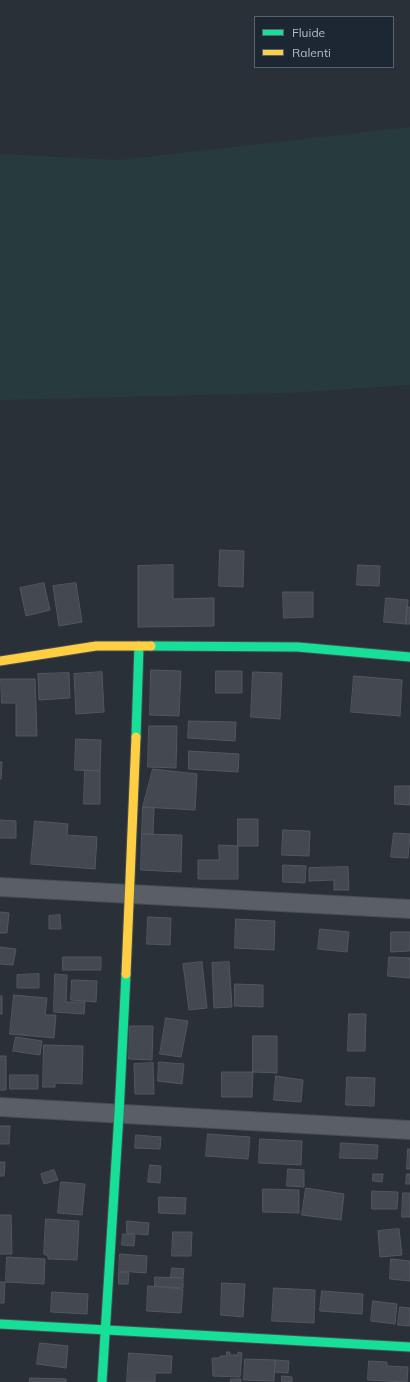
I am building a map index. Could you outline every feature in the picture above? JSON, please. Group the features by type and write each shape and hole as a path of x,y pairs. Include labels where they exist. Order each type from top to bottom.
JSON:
{"street":[{"path":"0,660 96,646 298,647 410,657"},
{"path":"102,1382 119,1114 130,894 139,646"},
{"path":"0,887 410,909"},
{"path":"0,1107 410,1130"},
{"path":"0,1324 410,1347"}],"green space":[{"path":"410,127 410,385 289,393 0,400 0,154 119,160"}],"building":[{"path":"220,550 244,551 243,587 219,586"},
{"path":"173,565 173,599 214,598 214,626 138,627 138,566"},
{"path":"358,565 380,566 379,586 357,585"},
{"path":"44,583 50,610 26,616 20,588"},
{"path":"76,583 82,622 59,626 53,586"},
{"path":"283,592 313,592 313,617 284,618"},
{"path":"386,598 408,600 406,624 384,622"},
{"path":"407,607 410,607 410,624 406,624"},
{"path":"151,670 181,671 179,716 150,715"},
{"path":"216,671 242,671 242,693 216,693"},
{"path":"102,672 104,712 76,714 74,674"},
{"path":"253,672 282,673 280,719 251,717"},
{"path":"69,673 70,698 39,700 38,674"},
{"path":"354,676 402,680 400,716 351,712"},
{"path":"1,679 35,679 37,736 16,736 16,703 2,703"},
{"path":"189,721 236,722 235,741 188,738"},
{"path":"149,726 177,726 176,768 148,767"},
{"path":"76,739 101,740 100,771 75,770"},
{"path":"189,751 239,754 238,772 189,769"},
{"path":"0,762 2,762 1,779 0,779"},
{"path":"153,769 197,774 195,810 143,807"},
{"path":"85,770 100,771 100,804 84,804"},
{"path":"395,786 410,786 410,805 395,804"},
{"path":"143,807 154,808 153,834 142,834"},
{"path":"238,819 258,819 258,846 238,846"},
{"path":"0,820 16,821 16,838 0,838"},
{"path":"35,821 68,824 67,835 97,837 95,869 31,864"},
{"path":"283,830 310,831 309,856 282,855"},
{"path":"394,833 410,834 408,858 391,857"},
{"path":"142,834 182,835 181,872 141,870"},
{"path":"219,845 238,846 238,879 198,879 198,860 219,860"},
{"path":"283,865 306,866 305,883 283,882"},
{"path":"348,867 349,890 334,890 334,880 309,881 309,868"},
{"path":"0,912 9,913 7,933 0,933"},
{"path":"60,915 61,929 49,929 49,916"},
{"path":"148,917 171,918 170,945 147,944"},
{"path":"236,919 275,921 274,950 235,948"},
{"path":"320,929 349,932 347,952 318,949"},
{"path":"391,932 410,932 410,951 391,952"},
{"path":"0,947 16,949 13,965 0,964"},
{"path":"63,957 101,957 101,970 63,970"},
{"path":"389,957 410,958 410,978 388,976"},
{"path":"202,962 207,1008 189,1010 183,964"},
{"path":"229,962 232,1007 214,1008 212,963"},
{"path":"39,974 39,988 17,988 17,975"},
{"path":"55,974 67,975 66,1002 85,1002 84,1014 54,1012"},
{"path":"72,980 97,981 96,1002 71,1000"},
{"path":"235,984 263,985 263,1007 235,1006"},
{"path":"14,995 47,998 45,1015 56,1015 54,1038 10,1034"},
{"path":"0,996 2,996 2,1014 0,1014"},
{"path":"349,1014 366,1014 365,1051 348,1051"},
{"path":"166,1018 188,1021 181,1057 160,1054"},
{"path":"130,1026 153,1026 152,1060 129,1059"},
{"path":"253,1036 277,1036 277,1073 253,1072"},
{"path":"16,1037 42,1041 40,1055 13,1051"},
{"path":"44,1045 83,1046 82,1084 55,1083 55,1087 43,1087"},
{"path":"0,1056 6,1056 6,1090 0,1090"},
{"path":"159,1062 184,1064 182,1084 158,1081"},
{"path":"153,1063 154,1094 135,1094 134,1064"},
{"path":"222,1072 253,1072 252,1097 222,1097"},
{"path":"10,1075 38,1075 38,1089 10,1089"},
{"path":"276,1076 303,1080 301,1102 274,1100"},
{"path":"347,1077 375,1078 374,1106 346,1105"},
{"path":"0,1126 10,1126 9,1144 0,1144"},
{"path":"208,1134 250,1137 248,1159 206,1156"},
{"path":"136,1135 161,1137 160,1149 135,1148"},
{"path":"260,1139 302,1141 301,1165 259,1163"},
{"path":"341,1143 378,1145 377,1159 340,1158"},
{"path":"408,1149 410,1149 410,1169 407,1169"},
{"path":"0,1162 5,1162 4,1176 0,1176"},
{"path":"150,1165 161,1166 160,1183 148,1182"},
{"path":"288,1169 304,1170 304,1187 287,1186"},
{"path":"54,1170 58,1180 44,1184 41,1174"},
{"path":"373,1174 383,1174 382,1182 373,1181"},
{"path":"407,1174 410,1174 410,1184 406,1184"},
{"path":"61,1182 85,1184 82,1215 58,1213"},
{"path":"306,1188 344,1194 341,1220 302,1215"},
{"path":"263,1189 299,1190 299,1213 263,1212"},
{"path":"372,1191 398,1192 397,1209 372,1209"},
{"path":"403,1193 410,1193 410,1217 402,1217"},
{"path":"159,1197 186,1198 185,1214 159,1213"},
{"path":"0,1215 11,1215 12,1254 0,1254"},
{"path":"46,1219 79,1221 77,1260 48,1259 48,1256 44,1254"},
{"path":"127,1221 149,1223 148,1235 127,1233"},
{"path":"399,1229 402,1255 380,1257 378,1231"},
{"path":"173,1232 192,1232 191,1256 172,1256"},
{"path":"123,1234 135,1235 134,1246 122,1245"},
{"path":"120,1254 147,1256 146,1273 119,1271"},
{"path":"7,1257 45,1259 44,1284 6,1282"},
{"path":"391,1259 410,1261 410,1281 390,1279"},
{"path":"172,1268 184,1269 183,1278 171,1277"},
{"path":"119,1272 129,1273 128,1284 119,1284"},
{"path":"155,1277 183,1278 183,1288 155,1286"},
{"path":"0,1282 5,1282 4,1303 0,1303"},
{"path":"222,1283 245,1284 243,1317 221,1315"},
{"path":"148,1286 183,1289 181,1313 147,1311"},
{"path":"274,1288 315,1290 314,1323 272,1321"},
{"path":"322,1291 363,1294 362,1314 320,1311"},
{"path":"52,1292 88,1294 87,1314 51,1312"},
{"path":"373,1301 397,1304 395,1324 371,1321"},
{"path":"400,1307 410,1308 410,1326 398,1325"},
{"path":"40,1343 68,1346 66,1368 37,1364"},
{"path":"227,1352 230,1352 230,1355 238,1355 238,1352 242,1353 240,1377 213,1376 212,1358 226,1356"},
{"path":"129,1353 172,1356 171,1373 155,1373 155,1382 127,1382"},
{"path":"245,1359 275,1360 274,1381 244,1380"},
{"path":"276,1360 289,1361 288,1373 275,1372"},
{"path":"369,1361 387,1362 387,1366 408,1367 407,1382 368,1380"},
{"path":"282,1376 292,1377 292,1382 282,1382"},
{"path":"30,1378 66,1379 66,1382 30,1382"},
{"path":"231,1379 241,1379 241,1382 231,1382"}],"traffic: fast":[{"path":"136,737 139,646"},
{"path":"151,646 298,647 410,657"},
{"path":"102,1382 119,1114 126,974"},
{"path":"0,1324 410,1347"}],"traffic: slow":[{"path":"0,661 96,646 151,646"},
{"path":"126,974 136,737"}]}
